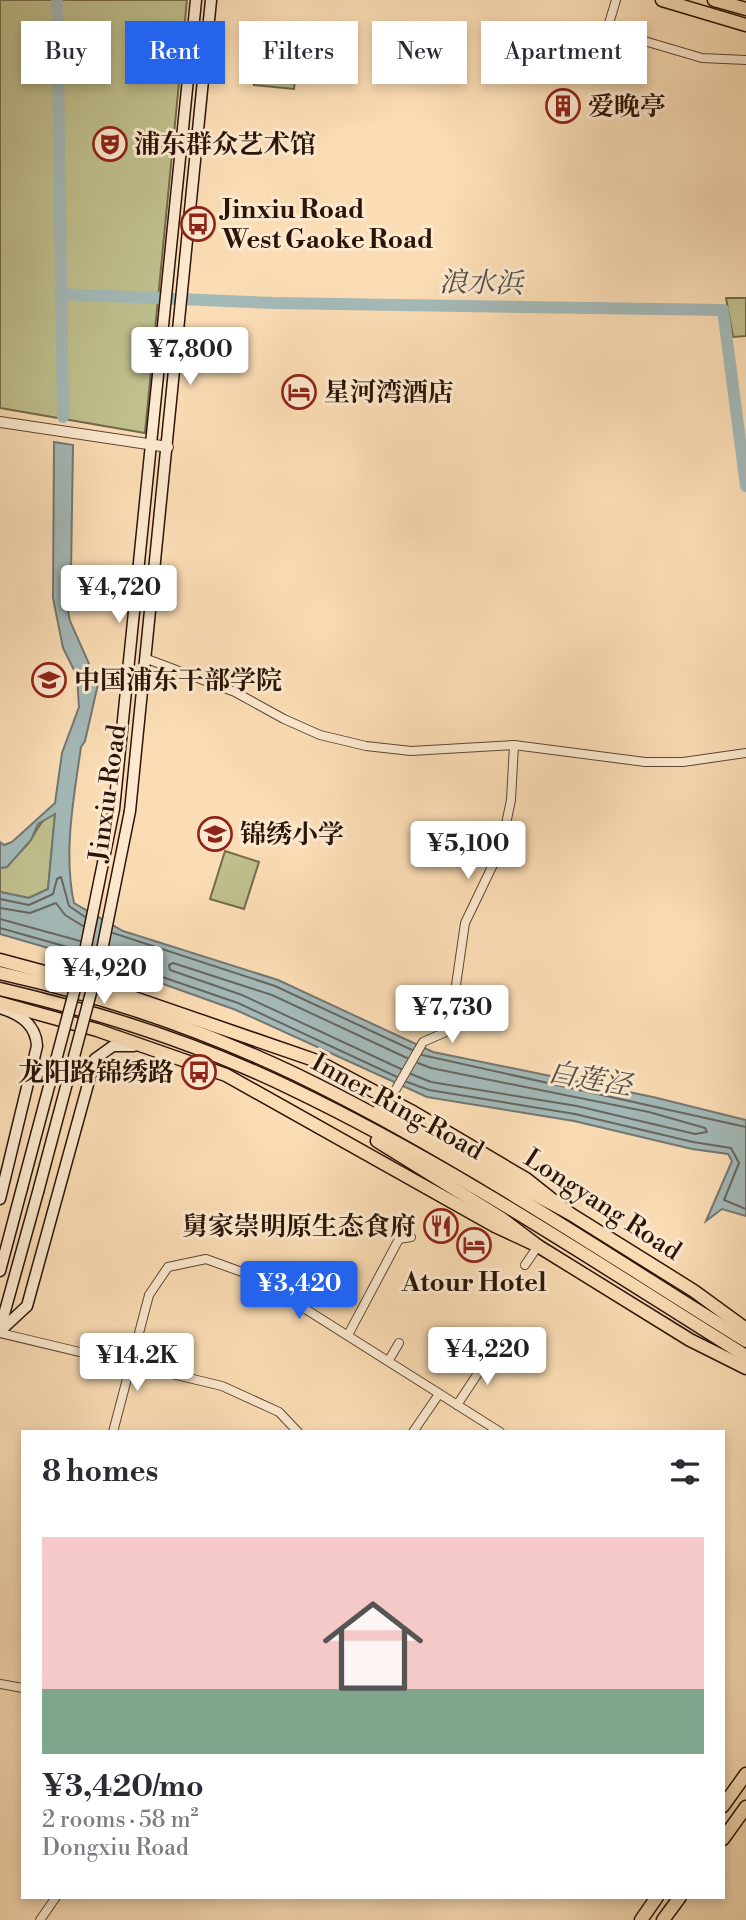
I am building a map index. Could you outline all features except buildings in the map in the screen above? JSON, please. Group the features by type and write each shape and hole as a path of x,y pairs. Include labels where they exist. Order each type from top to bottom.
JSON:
{"main road":[{"name":"Jinxiu Road","path":"0,1271 85,951 114,809 153,445 195,0"},
{"name":"Jinxiu Road","path":"0,1331 101,955 130,811 211,0"},
{"path":"662,0 746,25"},
{"path":"714,0 746,9"},
{"name":"Longyang Road","path":"0,960 108,989 309,1057 469,1144 526,1179 569,1213 694,1291 746,1329"},
{"name":"Inner Ring Road","path":"0,973 157,1018 296,1075 411,1137 746,1356"},
{"name":"Inner Ring Road","path":"0,989 162,1037 290,1088 553,1228 746,1341"},
{"path":"0,1006 147,1046 236,1079 495,1226 538,1246"},
{"path":"0,1006 25,1020 35,1033 37,1046 0,1199"},
{"path":"0,1331 27,1306 95,1059 113,1046 147,1046"},
{"path":"296,1075 397,1119 569,1213"},
{"path":"290,1088 501,1218 538,1246 690,1340 746,1368"},
{"path":"725,1803 746,1774"},
{"path":"725,1836 746,1807"},
{"path":"641,1920 656,1899"},
{"path":"663,1920 679,1899"}],"street":[{"path":"616,0 607,30 702,58 746,60"},
{"path":"0,422 168,447"},
{"path":"147,659 236,692 284,719 320,734 366,746 411,751 514,745 645,762 683,762 746,753"},
{"path":"396,1089 423,1042 448,1031 457,1018 456,985 465,923 501,848 511,800 514,745"},
{"path":"348,1335 399,1239 411,1237"},
{"path":"525,1265 538,1246"},
{"path":"113,1430 149,1295 168,1267 206,1259 253,1276 497,1430"},
{"path":"0,1331 222,1386 279,1412 296,1430"},
{"path":"389,1360 399,1343"},
{"path":"457,1405 492,1352"},
{"path":"414,1430 439,1394"},
{"path":"0,1684 21,1688"},
{"path":"40,1920 55,1899"}],"green space":[{"path":"0,0 187,0 185,21 125,21 125,84 179,84 145,433 0,408"},
{"path":"254,84 295,84 294,89"},
{"path":"726,298 746,298 746,336 733,337"},
{"path":"50,814 55,814 48,889 29,898 0,892 0,868 7,867"},
{"path":"225,851 259,862 244,909 210,899"}],"water":[{"path":"54,442 73,445 71,572 67,606 70,621 98,684 85,741 81,747 73,805 69,864 74,903 123,931 278,980 433,1052 653,1097 746,1120 746,1216 722,1209 706,1221 732,1161 728,1154 692,1149 574,1121 427,1097 236,1010 127,971 0,934 0,892 29,898 48,889 55,814 38,824 31,840 7,867 0,868 0,842 4,845 12,842 55,803 62,753 79,707 77,676 63,648 53,598"}],"waterway":[{"path":"57,0 63,417"},
{"name":"浪水浜","path":"60,294 274,303 723,310 746,486"}],"place":[{"name":"爱晚亭","path":"563,106"},
{"name":"浦东群众艺术馆","path":"110,144"},
{"name":"Jinxiu Road West Gaoke Road","path":"198,224"},
{"name":"星河湾酒店","path":"299,392"},
{"name":"中国浦东干部学院","path":"49,680"},
{"name":"锦绣小学","path":"215,834"},
{"name":"龙阳路锦绣路","path":"199,1072"},
{"name":"舅家崇明原生态食府","path":"441,1226"},
{"name":"Atour Hotel","path":"474,1245"}],"water label":[{"name":"白莲泾","path":"590,1078"}]}
